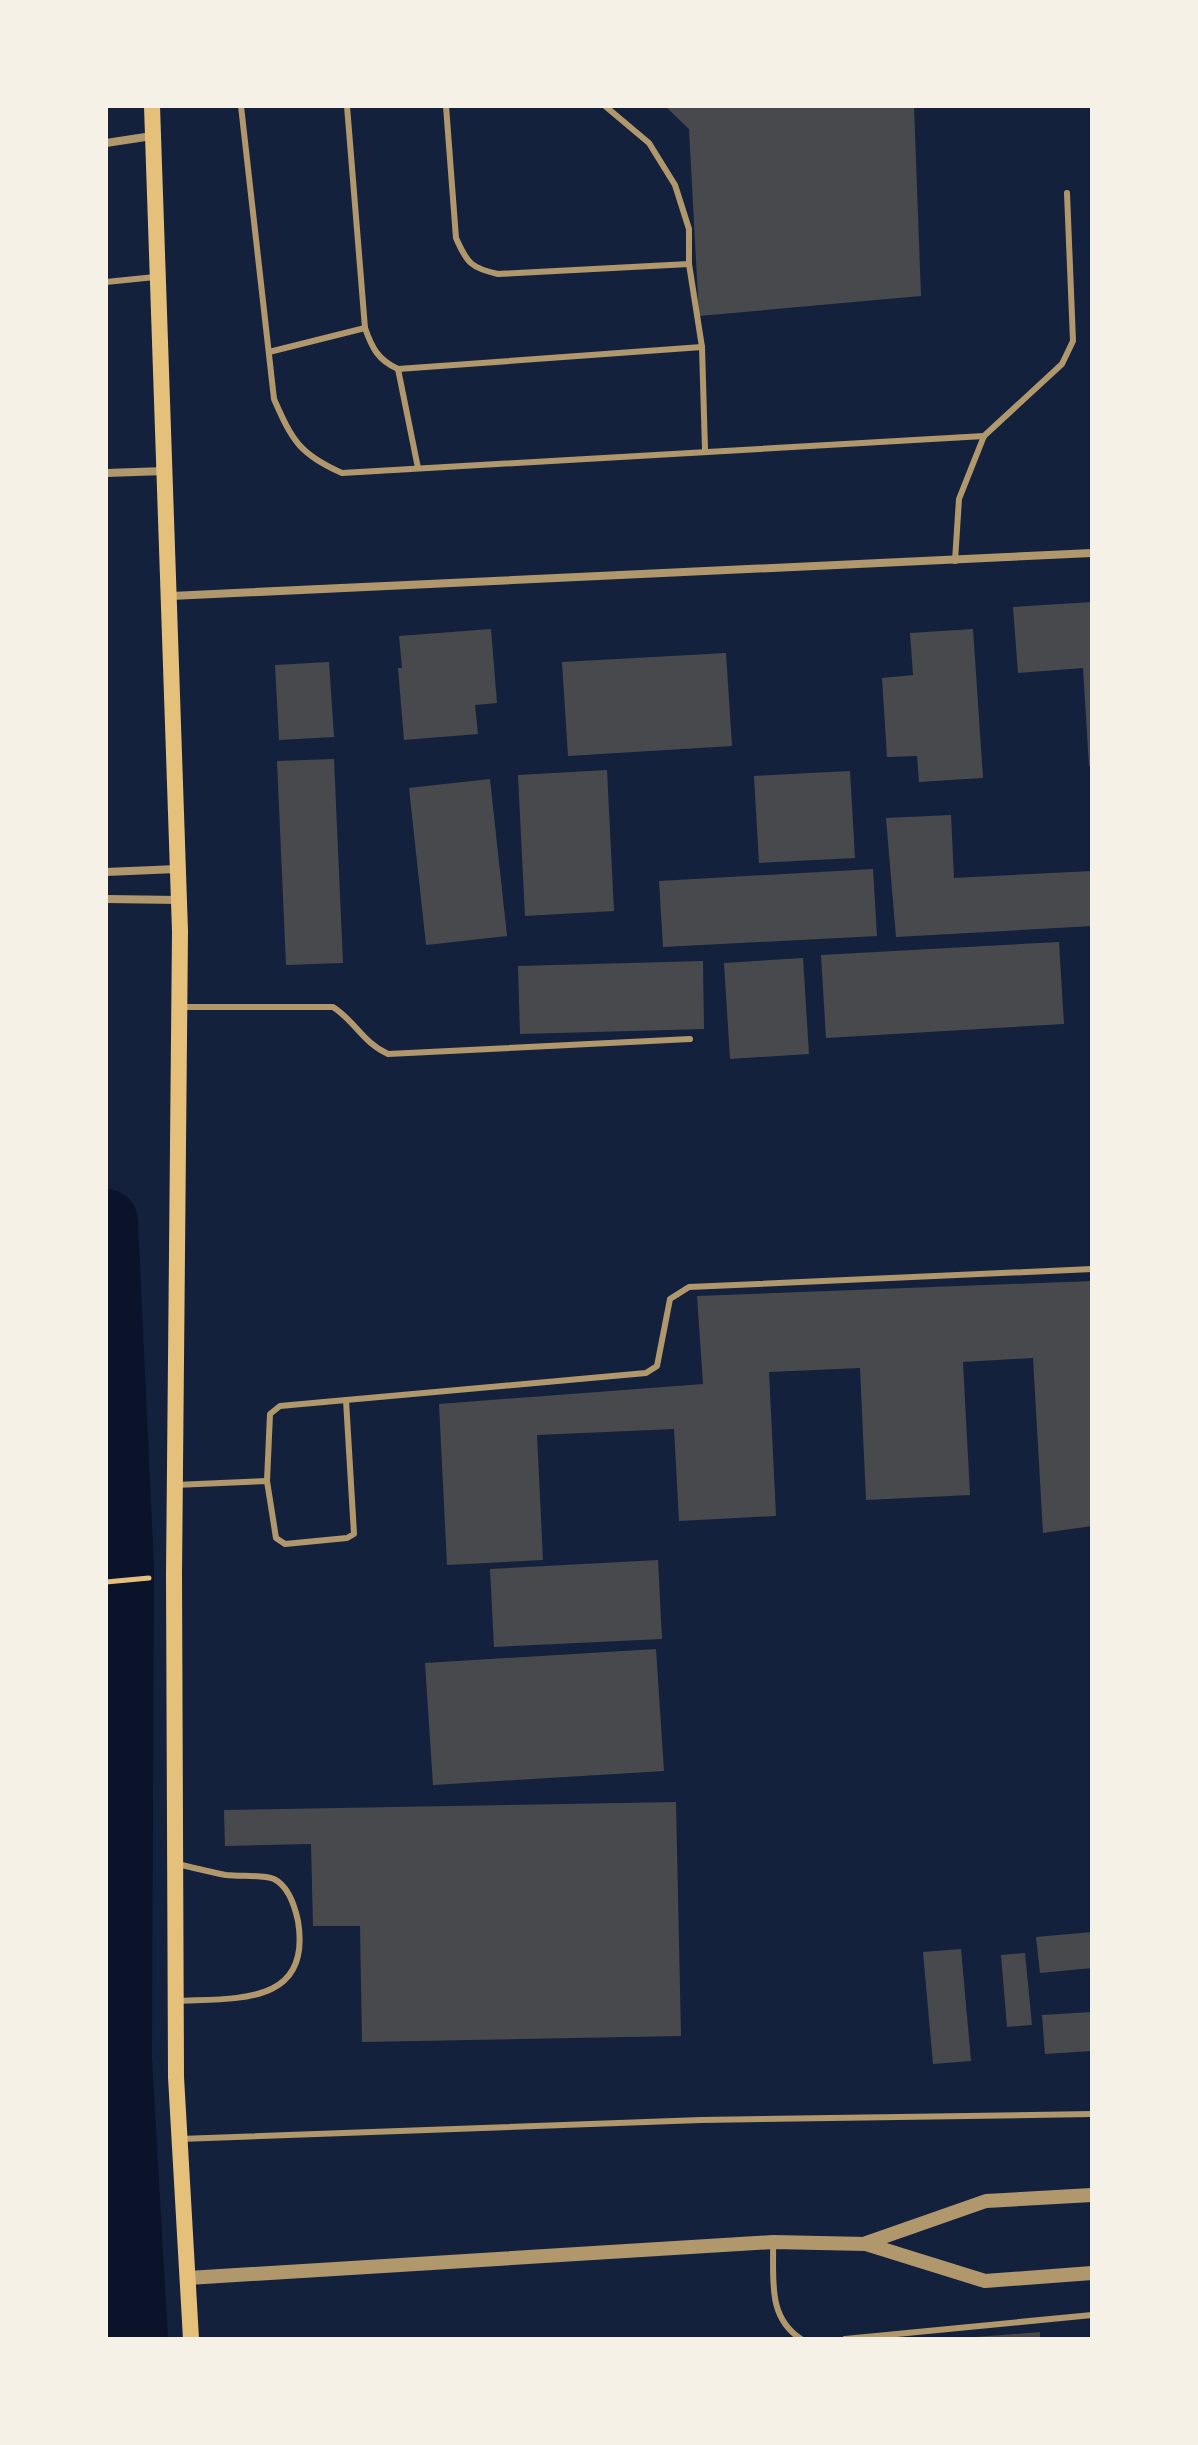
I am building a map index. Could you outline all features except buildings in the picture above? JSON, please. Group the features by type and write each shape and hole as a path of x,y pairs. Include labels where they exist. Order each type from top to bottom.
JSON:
{"main road":[{"path":"152,106 179,869 176,2001 191,2339"}],"street":[{"path":"106,143 153,136"},
{"path":"106,473 167,471"},
{"path":"171,596 1092,553"},
{"path":"106,872 179,869"},
{"path":"106,899 179,900"},
{"path":"866,2244 986,2201 1092,2195"},
{"path":"188,2278 773,2242 866,2244 985,2281 1092,2273"}],"lane":[{"path":"241,106 274,399 291,439 313,460 342,473 984,436"},
{"path":"347,106 365,328 372,349 384,363 398,369 702,347"},
{"path":"446,106 456,238 464,256 476,269 498,274 689,264"},
{"path":"605,106 649,143 675,185 689,229 689,264 702,347 705,450"},
{"path":"955,561 959,499 984,436 1062,364 1073,341 1067,193"},
{"path":"107,282 159,277"},
{"path":"269,352 365,328"},
{"path":"398,369 418,468"},
{"path":"181,1007 333,1007 350,1018 363,1038 388,1054 690,1039"},
{"path":"346,1400 354,1534 347,1538 285,1544 276,1538 267,1481 270,1414 280,1406 346,1400 646,1373 657,1366 670,1299 689,1287 1092,1269"},
{"path":"175,1485 267,1481"},
{"path":"176,1864 225,1875 274,1879 288,1891 298,1921 297,1959 288,1980 271,1992 236,1998 176,2001"},
{"path":"180,2139 650,2123 1092,2114"},
{"path":"773,2242 775,2309 786,2329 801,2339"},
{"path":"845,2339 1092,2315"}],"path":[{"path":"106,1582 144,1578"}],"waterway":[{"path":"106,1221 122,1567 120,2058 136,2339"}]}
